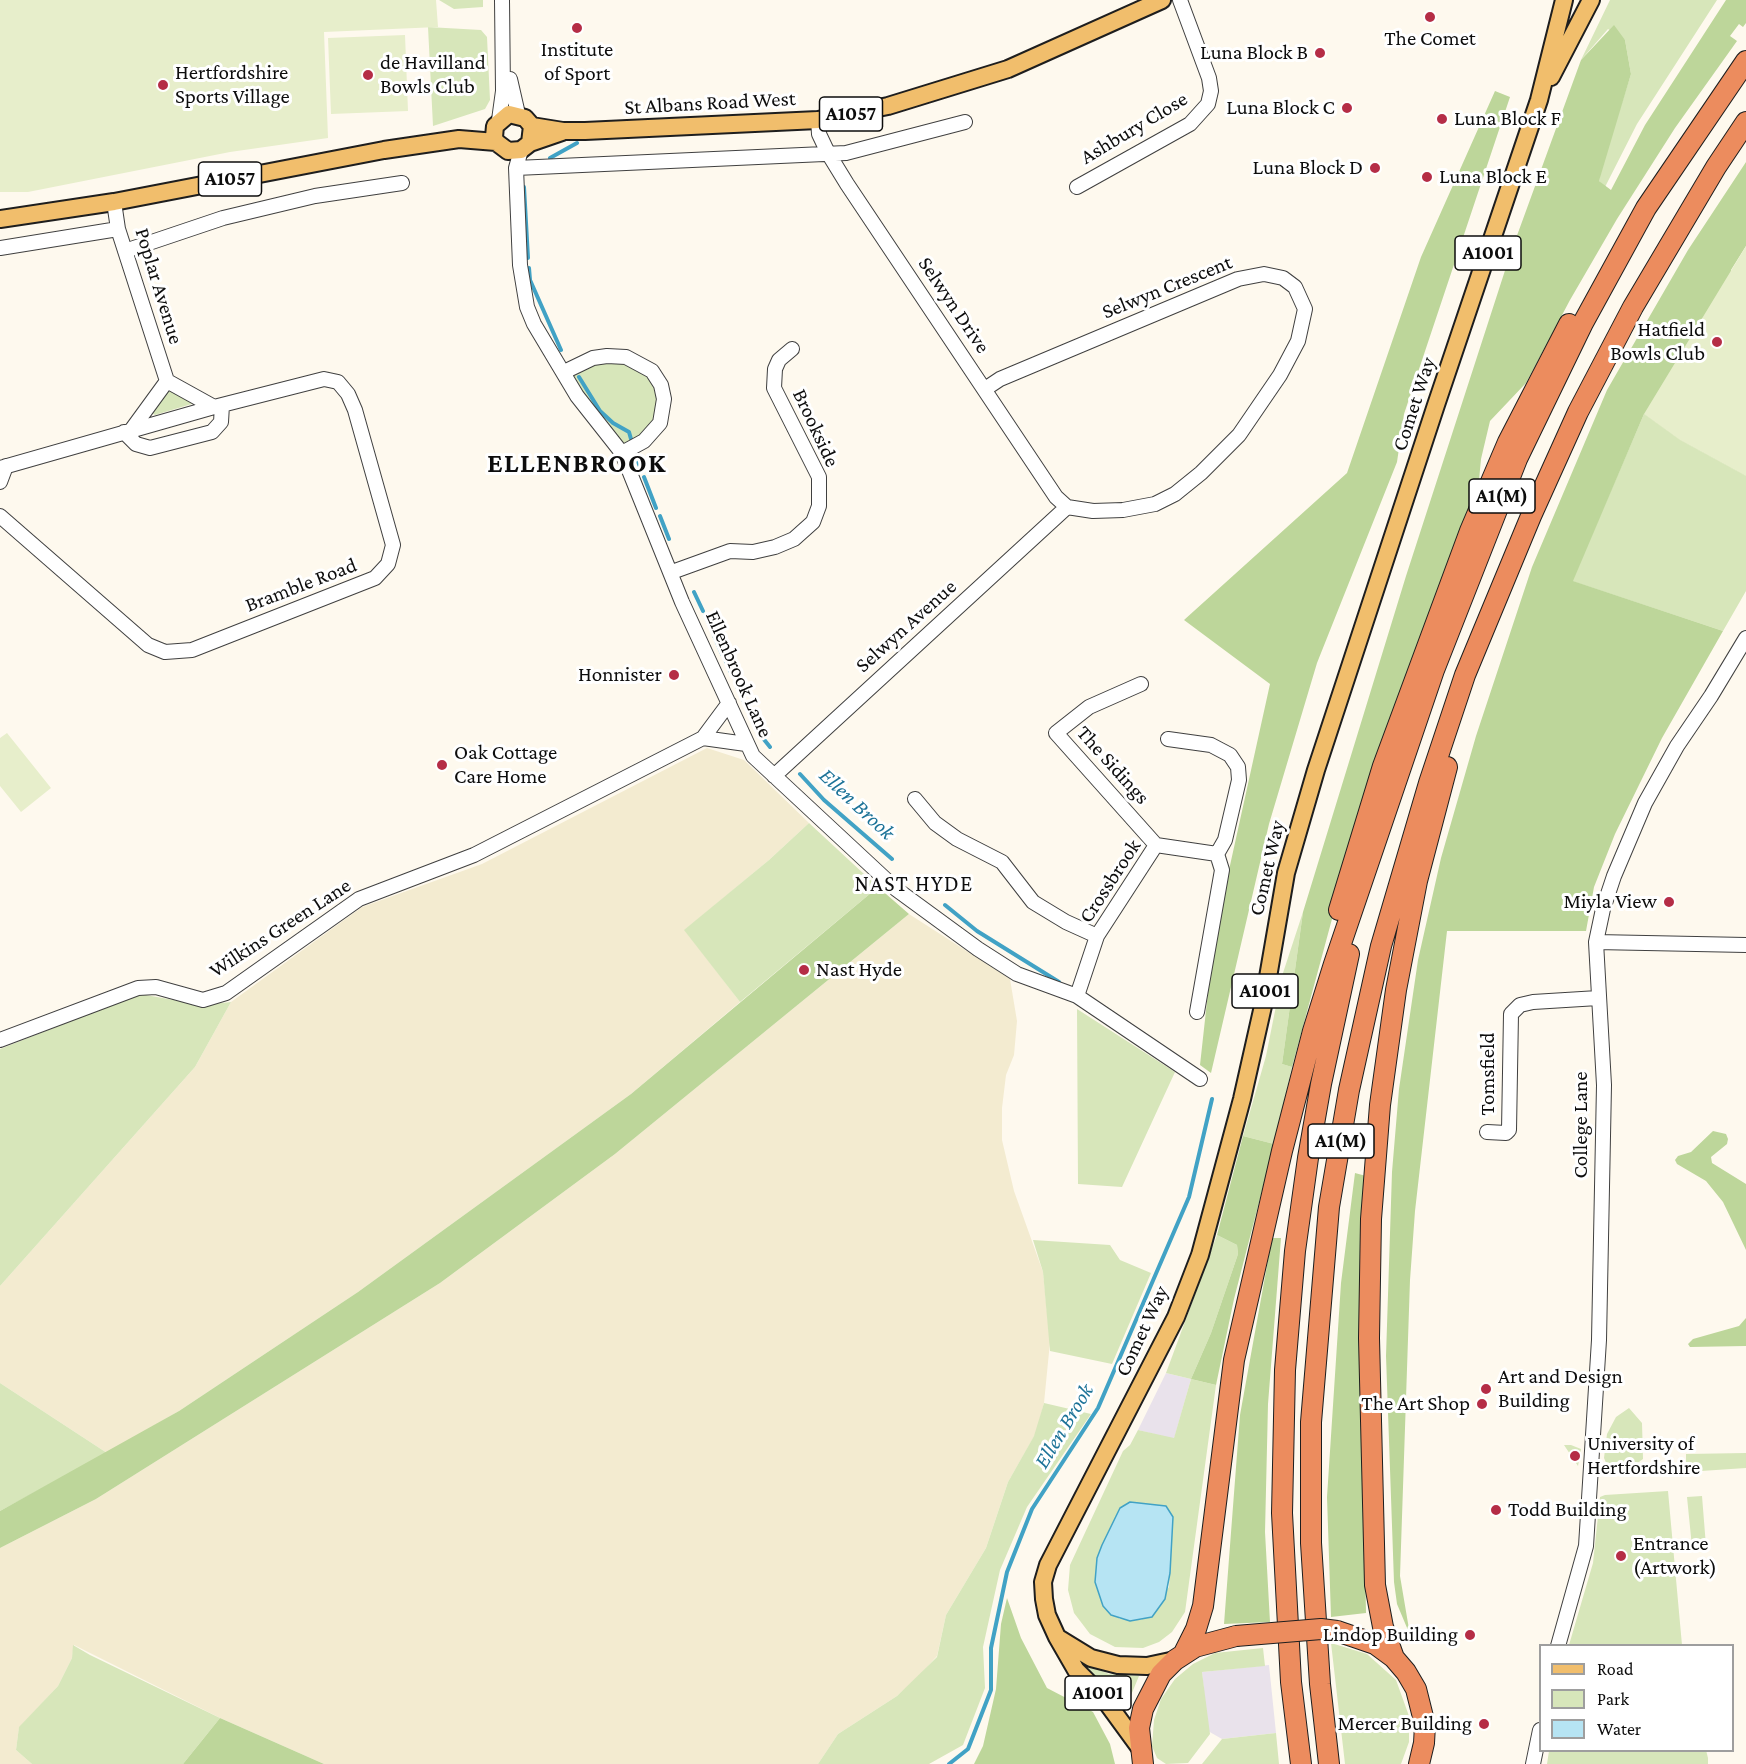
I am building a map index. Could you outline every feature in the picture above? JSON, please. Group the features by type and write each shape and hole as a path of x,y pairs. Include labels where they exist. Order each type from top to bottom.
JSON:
{"highway":[{"name":"A1(M)","path":"1301,1764 1291,1682 1282,1513 1286,1370 1296,1251 1310,1147 1335,1014 1390,797 1456,608 1517,459 1583,323 1646,208 1746,61"},
{"name":"A1(M)","path":"1329,1764 1320,1684 1311,1543 1311,1422 1329,1207 1349,1090 1381,946 1440,749 1465,675 1531,516 1584,402 1633,307 1716,167 1746,122"},
{"path":"1141,1759 1143,1709 1150,1690 1180,1656 1197,1629 1203,1606 1227,1408 1242,1312 1313,1031 1330,943 1358,842 1416,674 1470,531 1508,442 1549,359 1617,241 1646,208"},
{"path":"1394,1659 1383,1627 1375,1585 1369,1338 1375,1162 1388,1045 1406,930 1426,843 1490,618"},
{"path":"1313,1031 1390,797"},
{"path":"1180,1656 1206,1642 1236,1636 1321,1629 1337,1631 1375,1644 1406,1672 1422,1706 1424,1734 1419,1763"}],"main road":[{"name":"St Albans Road West","path":"0,219 114,202 384,150 459,139 469,133 512,137 563,132 818,120 888,106 1008,69 1162,0"},
{"name":"Comet Way","path":"1141,1759 1102,1696 1076,1670 1057,1637 1047,1614 1043,1582 1048,1565 1176,1317 1200,1255 1263,1006 1286,873 1316,771 1539,100 1564,0"},
{"name":"Comet Way","path":"1539,100 1591,0"},
{"name":"St Albans Road West","path":"512,137 509,114 518,114"},
{"name":"A1001","path":"1057,1637 1091,1658 1118,1665 1147,1666 1180,1656"}],"street":[{"path":"502,0 504,28 508,37 511,89 518,114"},
{"name":"Ashbury Close","path":"1077,187 1190,124 1208,104 1211,91 1209,78 1180,0"},
{"name":"Ellenbrook Lane","path":"504,28 501,44 503,91 516,168 520,265 527,307 534,324 577,396 622,453 672,572 682,602 753,756 896,889 1017,974 1077,996 1200,1079"},
{"name":"Selwyn Drive","path":"818,120 819,134 828,153 1056,497 1067,507"},
{"path":"516,168 846,153 965,122"},
{"path":"125,251 223,218 315,196 402,183"},
{"name":"Poplar Avenue","path":"114,202 118,229 167,381"},
{"path":"0,248 118,229"},
{"name":"Selwyn Crescent","path":"985,389 1000,379 1238,279 1264,274 1283,278 1295,287 1305,309 1298,341 1280,375 1239,435 1201,473 1175,494 1155,504 1113,510 1080,510 1067,507"},
{"name":"Brookside","path":"672,572 730,551 753,552 775,547 794,539 813,522 819,506 819,477 774,388 775,369 780,360 792,349"},
{"path":"564,372 593,358 607,356 626,357 652,371 661,385 664,399 660,423 644,441 622,453"},
{"name":"Bramble Road","path":"0,482 3,467 218,406 324,379 338,382 345,390 355,410 393,545 384,571 375,578 192,650 165,652 148,645 0,516"},
{"path":"167,381 218,406 221,422 212,432 150,448 136,444 128,431 167,381"},
{"name":"Selwyn Avenue","path":"774,776 1067,507"},
{"name":"College Lane","path":"1559,1644 1586,1546 1599,1340 1604,1085 1596,942 1603,909 1614,876 1645,803 1677,746 1746,638"},
{"name":"The Sidings","path":"1141,684 1089,707 1056,733 1156,845"},
{"name":"Wilkins Green Lane","path":"0,1040 138,988 156,987 203,1000 226,993 359,899 474,855 703,738 729,703"},
{"path":"703,738 746,744"},
{"path":"1168,739 1211,745 1230,755 1238,766 1239,780 1225,840 1217,854 1222,870 1197,1012"},
{"path":"915,799 935,823 957,839 1002,861 1034,902 1066,922 1097,936"},
{"name":"Crossbrook","path":"1077,996 1097,936 1156,845 1217,854"},
{"path":"1596,942 1746,945"},
{"name":"Tomsfield","path":"1487,1131 1506,1133 1509,1130 1511,1014 1520,1005 1533,1002 1598,998"},
{"path":"1533,1764 1539,1735"}],"shaded area":[{"path":"707,748 744,760 809,823 769,860 685,930 740,1002 631,1094 358,1292 179,1411 107,1453 0,1383 0,1286 195,1067 231,1002 362,907 482,864"},
{"path":"909,914 1010,979 1017,1021 1014,1055 1006,1075 1002,1108 1002,1140 1014,1191 1043,1272 1050,1342 1044,1403 1036,1433 1008,1482 986,1548 946,1615 937,1656 919,1676 897,1696 838,1734 818,1764 324,1764 220,1718 74,1645 72,1658 58,1686 19,1728 16,1750 32,1764 0,1764 0,1548 96,1499 440,1283 615,1154"},
{"path":"1166,1373 1191,1379 1174,1439 1138,1430"},
{"path":"1269,1665 1276,1733 1222,1739 1208,1731 1202,1672"}],"green space":[{"name":"Hertfordshire Sports Village","path":"0,0 436,0 438,27 324,32 328,138 230,152 28,192 0,192"},
{"path":"439,0 483,0 483,7 454,9"},
{"path":"1610,0 1717,0 1637,124 1605,187 1599,181 1600,172 1631,74 1625,40 1608,29 1581,60"},
{"path":"1726,0 1746,0 1746,23 1743,27 1739,24 1730,36 1737,41 1675,128 1617,219 1526,383 1490,421 1481,459 1478,491 1352,845 1292,1067 1282,1064 1303,912 1406,576 1511,252 1581,60 1614,25 1625,40 1631,74 1599,181 1611,190 1645,125"},
{"path":"428,27 481,30 487,37 490,100 485,109 433,126"},
{"name":"de Havilland Bowls Club","path":"405,35 408,111 331,114 328,38"},
{"path":"1495,91 1510,97 1404,414 1397,462 1317,663 1269,824 1211,1073 1200,1065 1214,938 1270,684 1184,620 1347,473 1421,257"},
{"path":"1746,162 1746,246 1731,270 1746,476 1680,440 1644,414 1573,581 1723,631 1662,738 1615,834 1594,887 1586,931 1447,931 1415,1211 1410,1280 1400,1576 1410,1635 1397,1604 1394,1582 1386,1356 1392,1172 1399,1089 1418,960 1441,858 1476,736 1532,567 1607,390 1688,250"},
{"name":"Hatfield Bowls Club","path":"1746,246 1746,476 1680,440 1644,414"},
{"path":"626,357 661,385 660,423 622,453 564,372"},
{"path":"171,390 195,403 155,415 152,413 166,391"},
{"path":"1644,414 1680,440 1746,476 1746,591 1723,631 1572,581"},
{"path":"7,733 51,788 21,812 0,786 0,738"},
{"path":"809,823 878,887 740,1002 684,930 769,860"},
{"path":"878,887 909,914 615,1154 440,1283 96,1499 0,1548 0,1511 179,1411 358,1292 631,1094"},
{"path":"1303,912 1282,1064 1292,1067 1274,1144 1243,1136 1266,1056 1282,976"},
{"path":"140,994 202,1005 231,1002 195,1067 0,1286 0,1049"},
{"path":"1077,1009 1175,1072 1122,1187 1078,1184"},
{"path":"1713,1131 1726,1134 1728,1139 1727,1144 1711,1157 1712,1163 1746,1184 1746,1250 1723,1202 1706,1181 1677,1164 1675,1160 1678,1156 1691,1152"},
{"path":"1243,1136 1274,1144 1234,1299 1216,1385 1191,1379 1211,1333 1238,1254 1237,1245 1217,1235"},
{"path":"1355,1173 1366,1176 1360,1301 1366,1613 1331,1617 1327,1497 1341,1283"},
{"path":"1217,1235 1237,1245 1238,1254 1211,1333 1191,1379 1166,1373"},
{"path":"1272,1238 1281,1238 1268,1404 1265,1532 1270,1622 1224,1624 1240,1415"},
{"path":"1033,1240 1110,1245 1120,1260 1151,1273 1112,1364 1050,1351 1043,1272"},
{"path":"1746,1318 1746,1346 1690,1347 1688,1344 1693,1339 1739,1326"},
{"path":"1191,1379 1216,1385 1185,1612 1172,1632 1159,1642 1143,1648 1115,1647 1090,1634 1074,1613 1068,1590 1070,1565 1123,1451 1130,1445 1138,1430 1174,1438","holes":["1173,1517 1169,1587 1141,1620 1119,1619"]},
{"path":"0,1383 107,1453 0,1511"},
{"path":"1044,1403 1091,1414 1027,1507 1000,1570 983,1647 985,1688 963,1745 929,1764 818,1764 838,1734 897,1696 937,1657 946,1615 986,1548 1008,1482 1034,1436"},
{"path":"1629,1408 1642,1423 1643,1459 1628,1470 1609,1470 1604,1458 1607,1434 1616,1417"},
{"path":"1564,1445 1581,1449 1578,1466"},
{"path":"1746,1453 1746,1468 1686,1472 1686,1454"},
{"path":"1668,1491 1682,1644 1569,1644 1593,1563 1600,1497"},
{"path":"1702,1496 1706,1546 1692,1547 1687,1497"},
{"path":"1007,1598 1021,1638 1047,1688 1093,1712 1110,1744 1115,1764 974,1764 983,1746 996,1689 1001,1624"},
{"path":"1331,1643 1367,1654 1396,1680 1409,1716 1409,1742 1401,1764 1345,1764"},
{"path":"73,1645 220,1718 183,1764 32,1764 16,1750 19,1727 58,1686 72,1658"},
{"path":"1263,1648 1265,1666 1202,1672 1210,1734 1188,1763 1166,1764 1157,1758 1152,1746 1154,1720 1161,1699 1175,1679 1193,1664 1215,1653"},
{"path":"1086,1664 1109,1674 1139,1676 1124,1712 1082,1667"},
{"path":"220,1718 324,1764 183,1764"},
{"path":"1276,1733 1279,1764 1202,1764 1222,1739"},
{"path":"1549,1752 1706,1752 1708,1758 1708,1764 1547,1764"}],"water":[{"path":"1130,1502 1166,1506 1173,1517 1170,1573 1165,1599 1152,1617 1130,1621 1111,1615 1103,1606 1095,1582 1097,1558 1102,1545 1120,1508"}],"waterway":[{"path":"550,158 577,143"},
{"name":"Ellen Brook","path":"524,187 528,258"},
{"name":"Ellen Brook","path":"529,268 530,280 561,350"},
{"name":"Ellen Brook","path":"579,377 600,411 613,423 629,432 631,439"},
{"name":"Ellen Brook","path":"635,455 641,469"},
{"name":"Ellen Brook","path":"644,477 656,508"},
{"name":"Ellen Brook","path":"660,516 669,539"},
{"name":"Ellen Brook","path":"694,592 703,611"},
{"name":"Ellen Brook","path":"705,615 711,628"},
{"name":"Ellen Brook","path":"713,633 722,654"},
{"name":"Ellen Brook","path":"725,659 732,675"},
{"name":"Ellen Brook","path":"735,682 758,732 770,747"},
{"name":"Ellen Brook","path":"800,774 824,800 892,859"},
{"name":"Ellen Brook","path":"945,905 977,931 1059,982"},
{"name":"Ellen Brook","path":"949,1764 968,1749 991,1690 991,1648 1007,1572 1032,1509 1098,1408 1189,1197 1212,1099"}],"place":[{"name":"The Comet","path":"1430,17"},
{"name":"Institute of Sport","path":"577,28"},
{"name":"Luna Block B","path":"1320,53"},
{"name":"de Havilland Bowls Club","path":"368,75"},
{"name":"Hertfordshire Sports Village","path":"163,85"},
{"name":"Luna Block C","path":"1347,108"},
{"name":"Luna Block F","path":"1442,119"},
{"name":"Luna Block D","path":"1375,168"},
{"name":"Luna Block E","path":"1427,177"},
{"name":"Hatfield Bowls Club","path":"1717,342"},
{"name":"Honnister","path":"674,675"},
{"name":"Oak Cottage Care Home","path":"442,765"},
{"name":"Miyla View","path":"1669,902"},
{"name":"Nast Hyde","path":"804,970"},
{"name":"Art and Design Building","path":"1486,1389"},
{"name":"The Art Shop","path":"1482,1404"},
{"name":"University of Hertfordshire","path":"1575,1456"},
{"name":"Todd Building","path":"1496,1510"},
{"name":"Entrance (Artwork)","path":"1621,1556"},
{"name":"Lindop Building","path":"1470,1635"},
{"name":"Mercer Building","path":"1484,1724"}],"district":[{"name":"ELLENBROOK","path":"577,464"},
{"name":"NAST HYDE","path":"914,884"}]}
